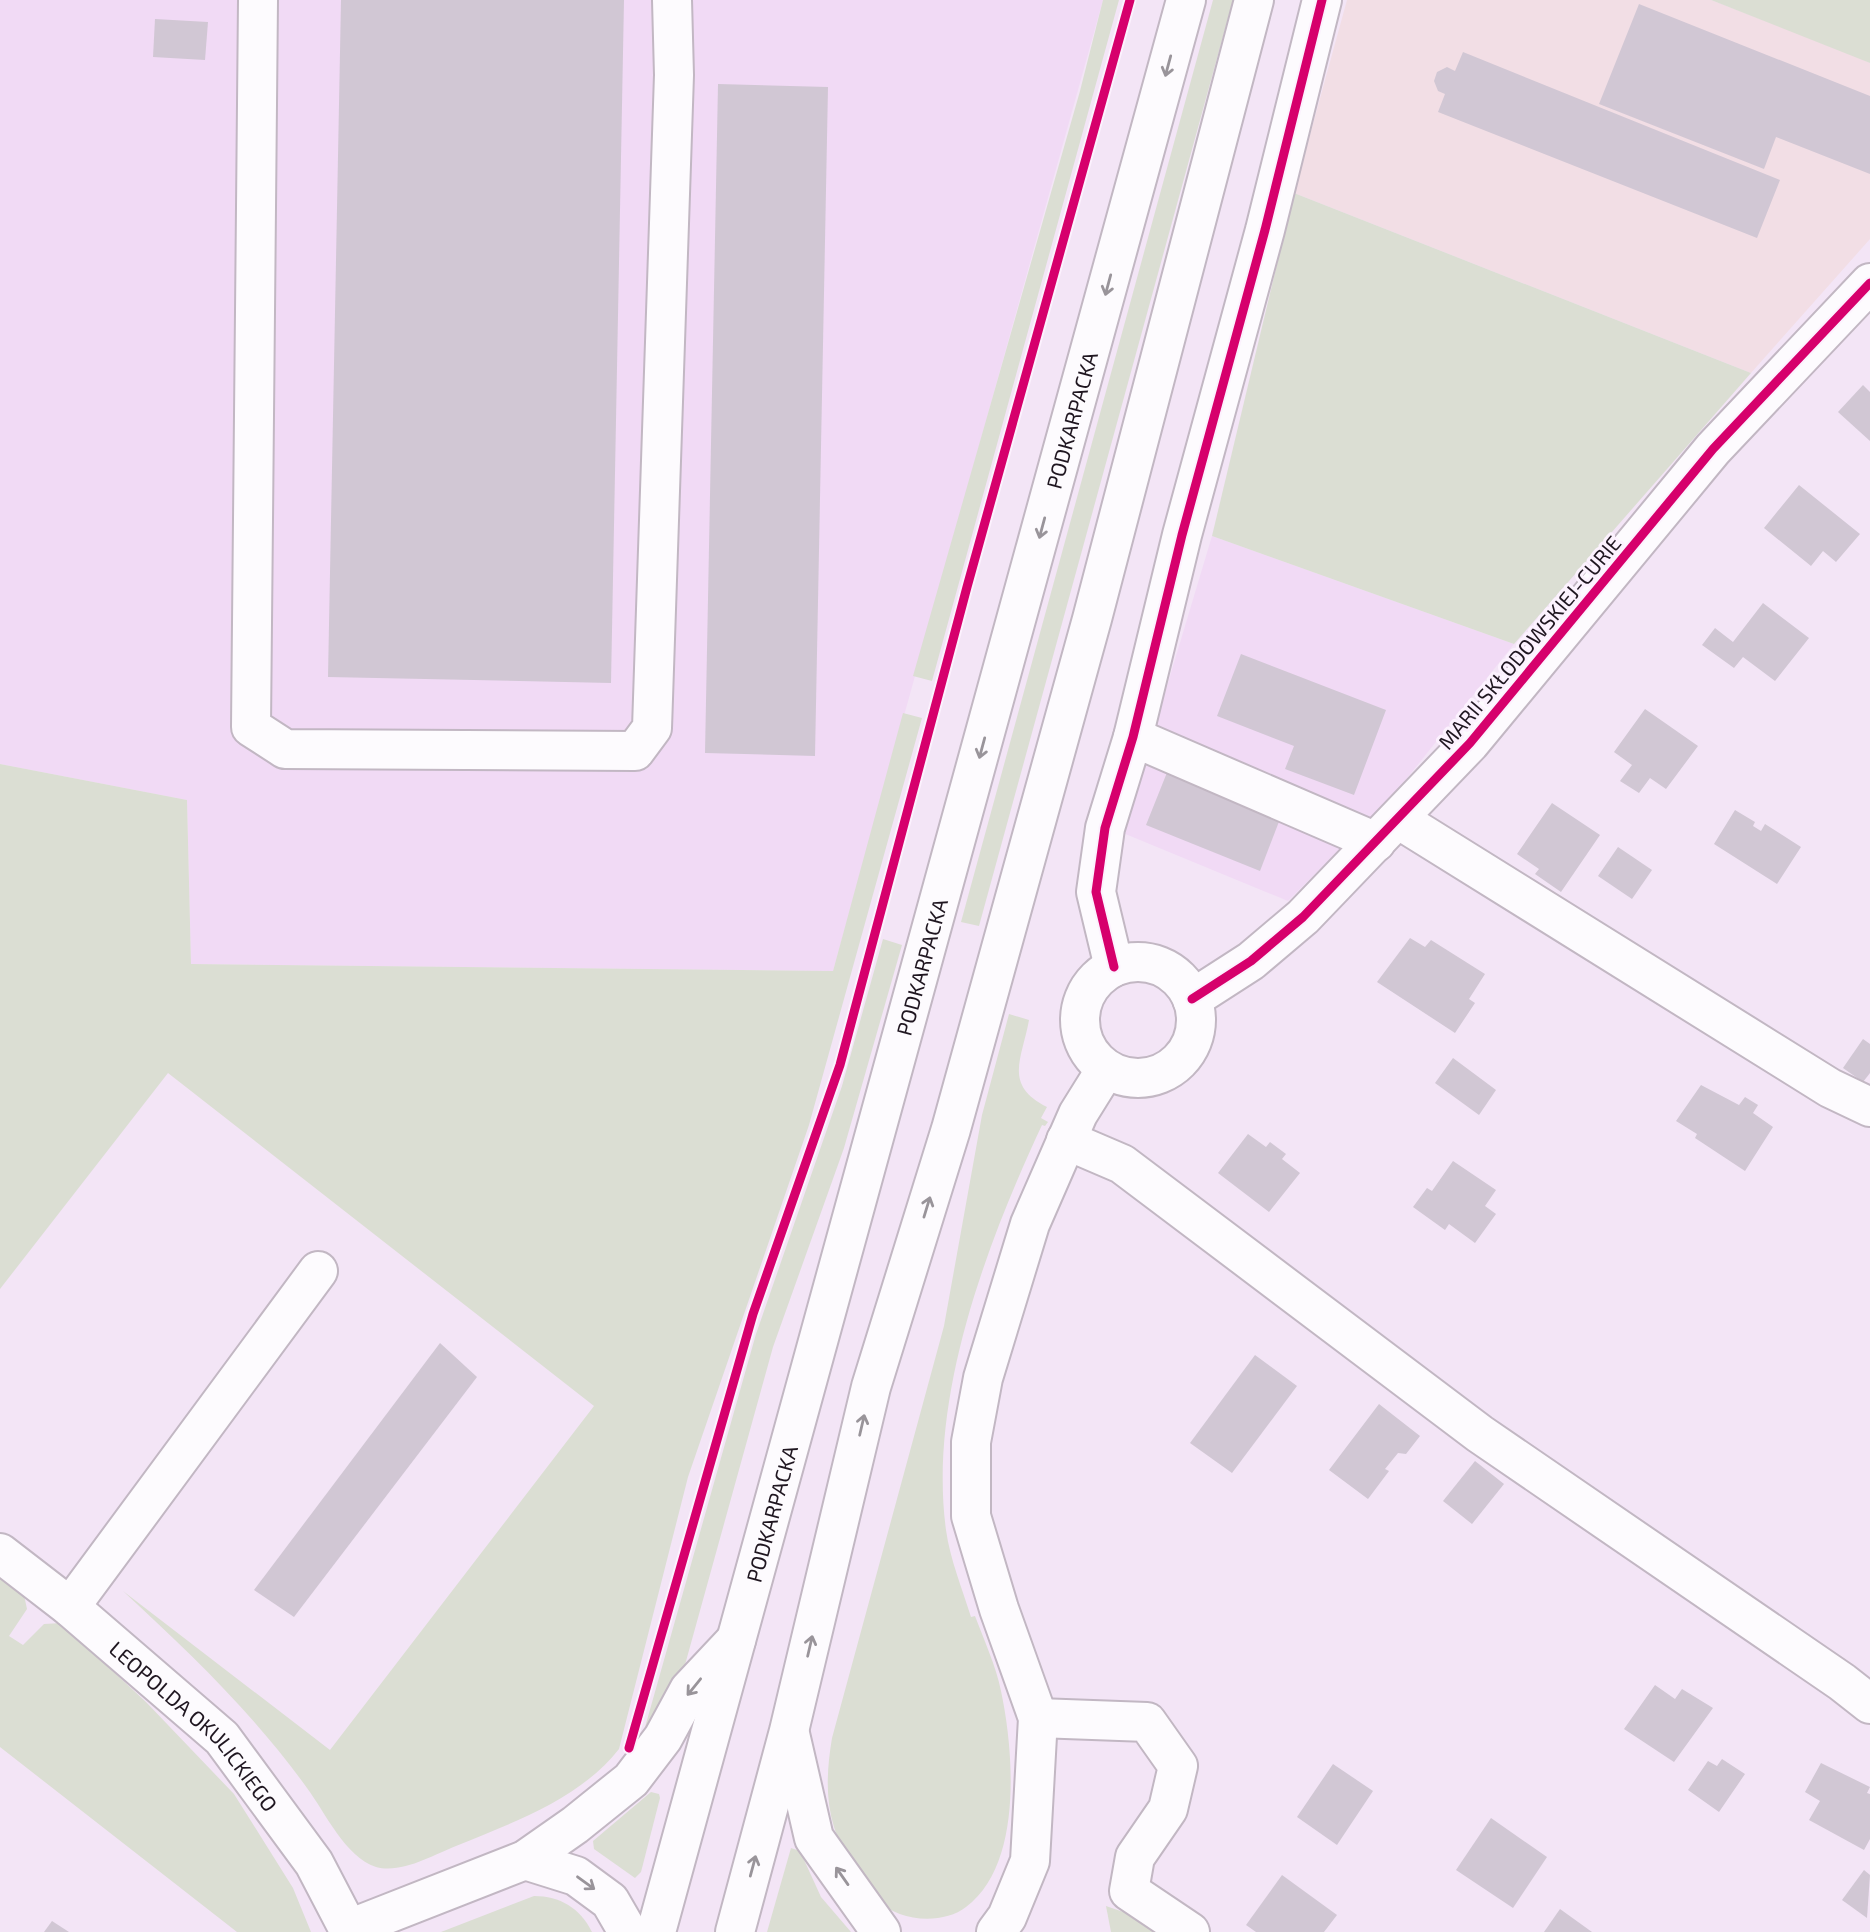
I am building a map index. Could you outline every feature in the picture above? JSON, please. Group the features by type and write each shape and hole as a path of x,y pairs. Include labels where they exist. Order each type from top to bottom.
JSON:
{"main road":[{"path":"258,0 251,727 285,749 635,751 652,728 674,75 672,0"},
{"name":"PODKARPACKA","path":"656,1932 740,1636 1186,0"},
{"path":"735,1932 789,1731 871,1387 951,1129 1092,619 1254,0"},
{"path":"1114,967 1096,892 1104,828 1133,737 1182,535 1265,230 1322,0"},
{"name":"MARII SKŁODOWSKIEJ-CURIE","path":"1192,999 1251,961 1303,917 1470,743 1713,449 1870,284"},
{"path":"1133,737 1387,830 1830,1088 1870,1107"},
{"path":"1132,962 1150,963 1168,970 1183,982 1192,999 1196,1017 1195,1035 1187,1052 1174,1066 1158,1075 1141,1079 1122,1076 1106,1069 1092,1057 1083,1042 1079,1024 1087,990 1098,977 1114,967 1132,962"},
{"path":"996,1932 1007,1917 1030,1861 1038,1718 999,1609 971,1516 971,1442 983,1378 1030,1224 1066,1140 1106,1069"},
{"path":"1066,1140 1122,1164 1480,1434 1842,1682 1870,1704"},
{"path":"70,1607 318,1271"},
{"name":"LEOPOLDA OKULICKIEGO","path":"0,1553 70,1607 222,1738 314,1863 349,1931"},
{"path":"349,1931 525,1860 631,1780 663,1738 689,1690 740,1636"},
{"path":"1038,1718 1147,1722 1178,1766 1168,1809 1135,1857 1129,1891 1190,1932"},
{"path":"789,1731 814,1838 881,1932"},
{"path":"525,1860 576,1876 610,1901 628,1932"}],"shaded area":[{"path":"0,0 1103,0 833,971 191,964 187,800 0,764"},
{"path":"1103,0 1119,0 932,681 913,676 1080,91"},
{"path":"1213,0 1233,0 979,926 961,922"},
{"path":"1347,0 1711,0 1846,52 1870,63 1870,239 1751,373 1294,193"},
{"path":"1711,0 1870,0 1870,63"},
{"path":"1294,193 1751,373 1514,644 1212,536"},
{"path":"1212,536 1514,644 1392,797 1288,901 1123,833"},
{"path":"903,713 922,718 809,1125 688,1477 619,1749 585,1782 544,1808 522,1818 407,1866 386,1868 365,1862 345,1844 287,1761 243,1709 123,1591 330,1750 594,1406 168,1073 0,1289 0,764 187,800 191,964 833,971"},
{"path":"883,939 902,945 844,1148 773,1347 683,1672 640,1745 756,1334 842,1086"},
{"path":"1009,1014 1029,1020 1020,1059 1020,1080 1033,1099 1047,1107 1041,1118 1048,1122 1045,1126 1042,1125 1001,1219 967,1322 954,1375 946,1427 943,1479 946,1530 953,1563 971,1617 975,1616 990,1653 1001,1691 1009,1745 1010,1806 1006,1836 997,1864 984,1888 966,1907 956,1913 921,1919 897,1913 878,1900 847,1855 831,1816 828,1794 829,1760 832,1738 944,1326 982,1115"},
{"path":"0,1577 24,1595 27,1609 9,1636 23,1645 44,1624 61,1623 146,1702 234,1794 293,1888 311,1932 237,1932 0,1747"},
{"path":"651,1792 659,1794 660,1798 641,1872 635,1878 594,1849 593,1841"},
{"path":"791,1848 800,1851 821,1897 851,1932 767,1932"},
{"path":"534,1896 552,1898 568,1905 582,1916 592,1932 441,1932"},
{"path":"1106,1906 1135,1916 1161,1932 1111,1932"}],"building":[{"path":"341,0 624,0 611,683 328,677"},
{"path":"1639,4 1870,96 1870,174 1776,137 1764,169 1599,104"},
{"path":"155,19 208,22 205,60 153,57"},
{"path":"1463,52 1780,180 1757,238 1438,112 1445,94 1438,91 1434,81 1437,72 1447,67 1455,71"},
{"path":"718,84 828,87 815,756 705,753"},
{"path":"1863,385 1870,392 1870,441 1838,412"},
{"path":"1799,485 1860,534 1836,562 1823,551 1811,566 1764,528"},
{"path":"1763,603 1809,638 1775,681 1743,657 1734,668 1702,645 1715,628 1733,642"},
{"path":"1241,654 1386,710 1354,795 1285,769 1294,746 1217,716"},
{"path":"1645,709 1698,746 1666,789 1650,778 1639,793 1620,781 1632,765 1614,752"},
{"path":"1172,760 1285,806 1260,871 1146,825"},
{"path":"1552,803 1600,835 1561,892 1535,874 1539,869 1517,854"},
{"path":"1735,810 1755,822 1753,826 1761,831 1765,824 1801,847 1777,884 1714,844"},
{"path":"1618,847 1652,870 1632,899 1598,876"},
{"path":"1410,938 1425,947 1431,940 1485,974 1469,999 1475,1003 1455,1033 1377,982"},
{"path":"1863,1039 1870,1044 1870,1073 1863,1082 1843,1068"},
{"path":"1453,1058 1496,1090 1479,1115 1435,1083"},
{"path":"1701,1085 1739,1105 1745,1097 1758,1105 1753,1113 1773,1127 1745,1171 1695,1138 1697,1134 1676,1121"},
{"path":"1248,1134 1266,1147 1270,1142 1286,1154 1282,1159 1300,1173 1269,1212 1218,1173"},
{"path":"1453,1161 1496,1190 1485,1206 1496,1214 1475,1243 1449,1224 1445,1230 1413,1207 1427,1188 1432,1191"},
{"path":"440,1343 477,1377 294,1617 254,1590"},
{"path":"1255,1355 1297,1386 1232,1473 1190,1443"},
{"path":"1379,1404 1420,1436 1406,1454 1398,1453 1385,1469 1389,1471 1368,1499 1329,1470"},
{"path":"1475,1461 1504,1484 1472,1524 1443,1501"},
{"path":"1655,1685 1675,1699 1682,1689 1713,1708 1674,1762 1624,1729"},
{"path":"1722,1759 1745,1774 1719,1812 1688,1790 1708,1761 1717,1766"},
{"path":"1821,1763 1870,1787 1867,1793 1870,1794 1870,1839 1864,1850 1809,1820 1820,1801 1805,1792"},
{"path":"1333,1764 1373,1791 1337,1845 1297,1817"},
{"path":"1491,1818 1547,1857 1513,1908 1456,1870"},
{"path":"1864,1870 1870,1875 1867,1918 1842,1900"},
{"path":"1282,1875 1337,1915 1324,1932 1256,1932 1246,1925"},
{"path":"1560,1909 1592,1932 1544,1932"},
{"path":"52,1921 69,1932 44,1932"}],"cycle path":[{"path":"629,1748 753,1314 840,1065 967,587 1130,0"},
{"path":"1114,967 1096,892 1105,828 1133,737 1182,535 1265,230 1322,0"},
{"path":"1192,999 1251,961 1303,917 1470,743 1713,449 1870,283"}]}
